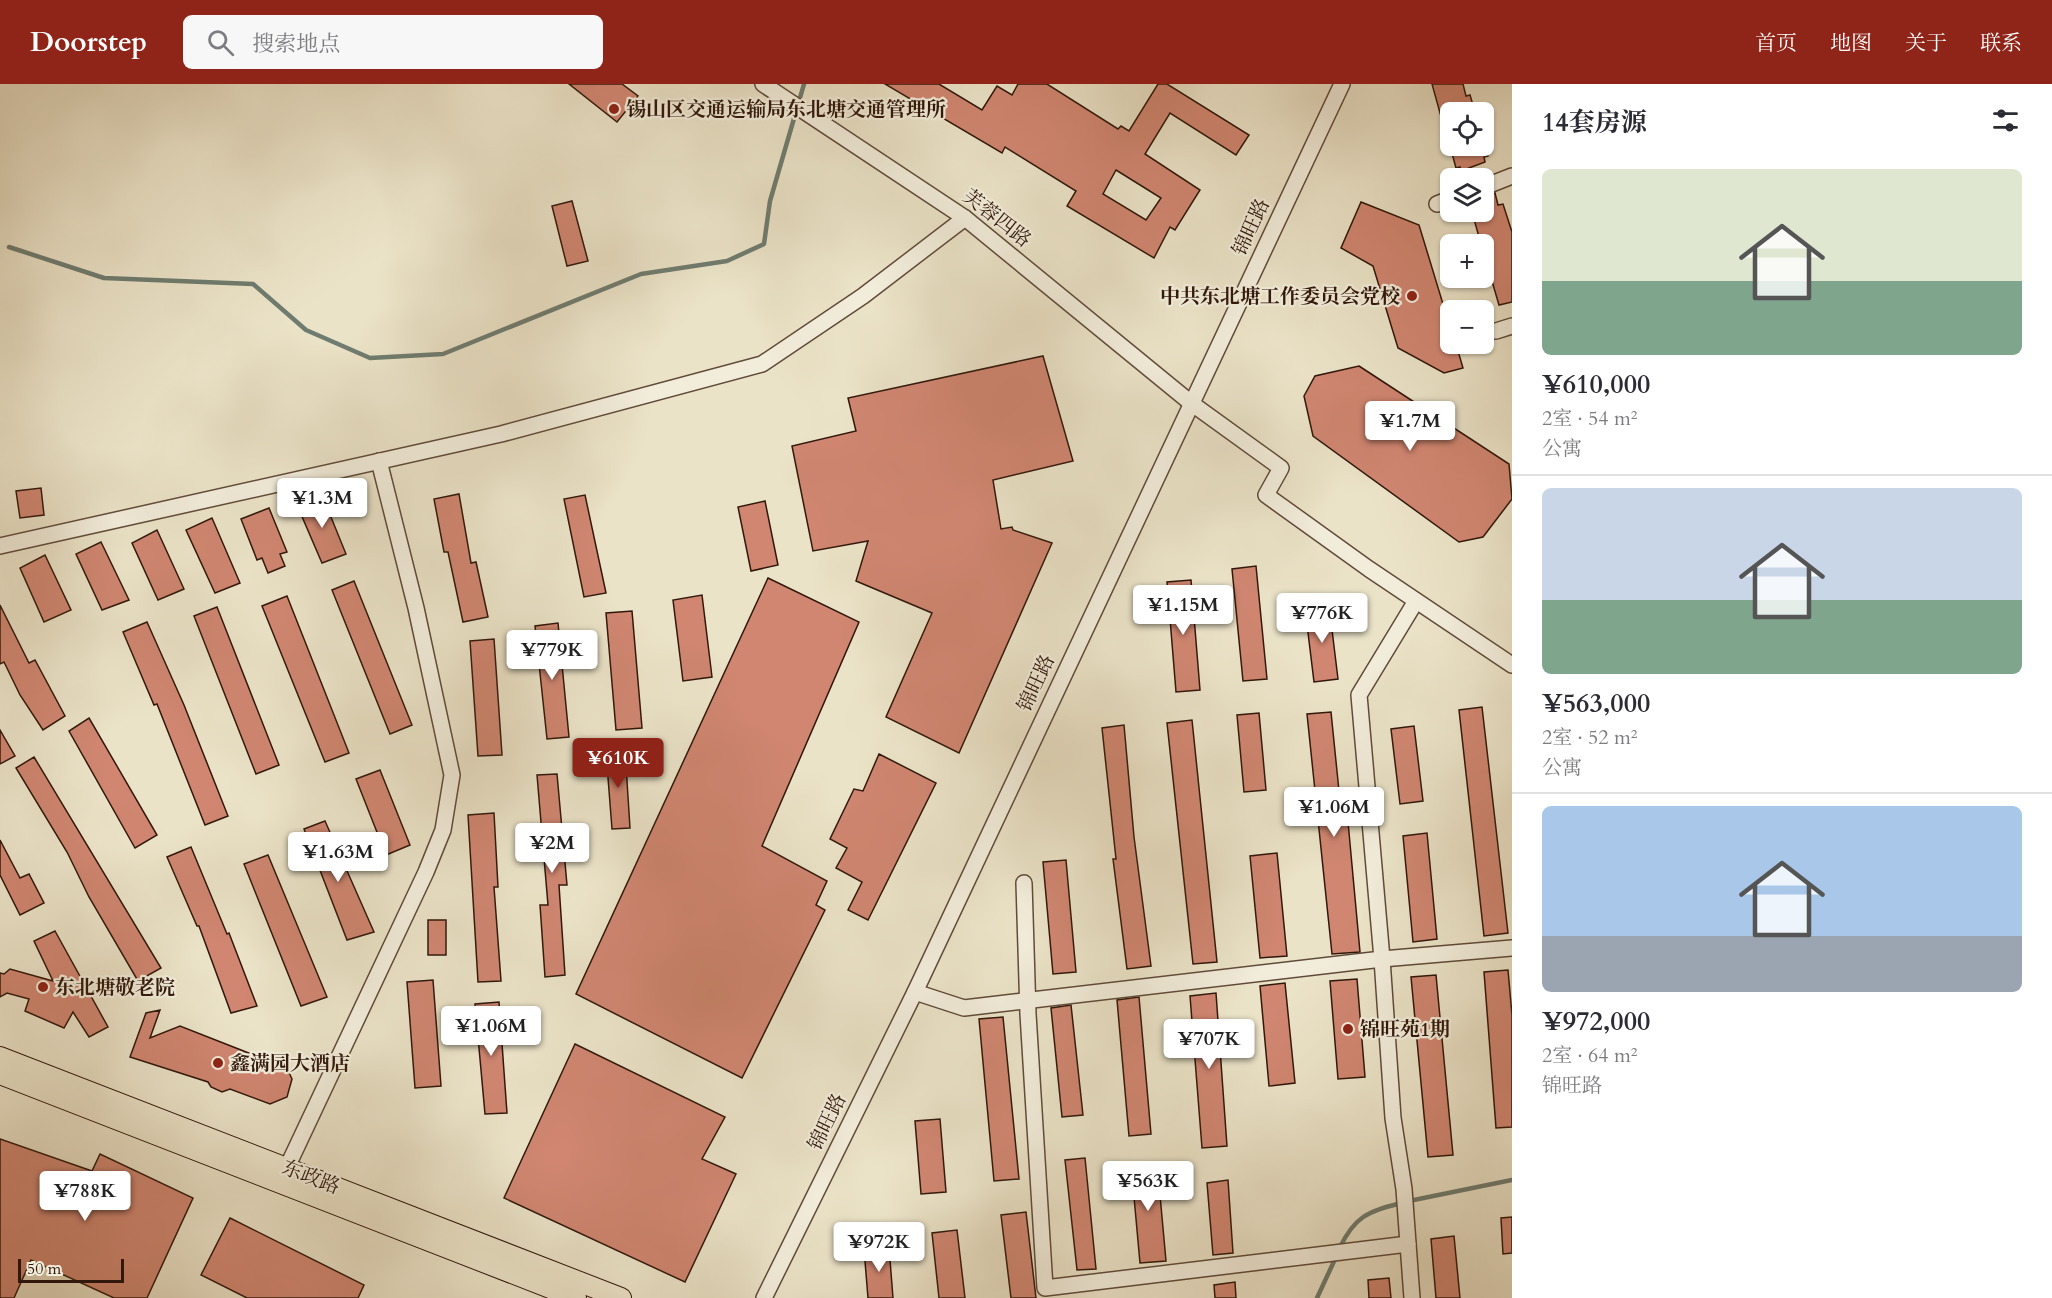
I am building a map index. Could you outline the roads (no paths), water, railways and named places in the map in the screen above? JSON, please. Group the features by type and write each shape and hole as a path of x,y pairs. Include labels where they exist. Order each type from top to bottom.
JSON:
{"main road":[{"name":"东政路","path":"0,1057 576,1298"},
{"name":"东政路","path":"0,1074 621,1298"}],"street":[{"name":"芙蓉四路","path":"763,84 965,218 1191,403 1281,468 1266,495 1416,601"},
{"name":"锦旺路","path":"764,1298 915,992 1342,84"},
{"path":"1494,183 1512,176"},
{"path":"0,546 501,434 762,364 863,296 965,218"},
{"path":"1496,331 1512,326"},
{"path":"283,1175 426,872 443,830 452,775 416,608 379,461"},
{"path":"1412,1298 1407,1216 1393,1118 1382,959 1359,696 1416,601 1512,665"},
{"path":"1024,883 1028,1001 1046,1288 1408,1244"},
{"path":"915,992 964,1008 1382,959 1512,948"}],"waterway":[{"path":"9,247 104,278 253,284 306,330 370,358 443,354 641,274 727,261 764,244 770,201 804,84"},
{"path":"1409,1201 1512,1180"},
{"path":"1339,1249 1351,1229 1363,1217 1379,1209 1401,1203"},
{"path":"1317,1298 1336,1257"}],"place":[{"name":"锡山区交通运输局东北塘交通管理所","path":"614,109"},
{"name":"中共东北塘工作委员会党校","path":"1412,296"},
{"name":"东北塘敬老院","path":"43,987"},
{"name":"锦旺苑1期","path":"1348,1029"},
{"name":"鑫满园大酒店","path":"218,1063"}]}
